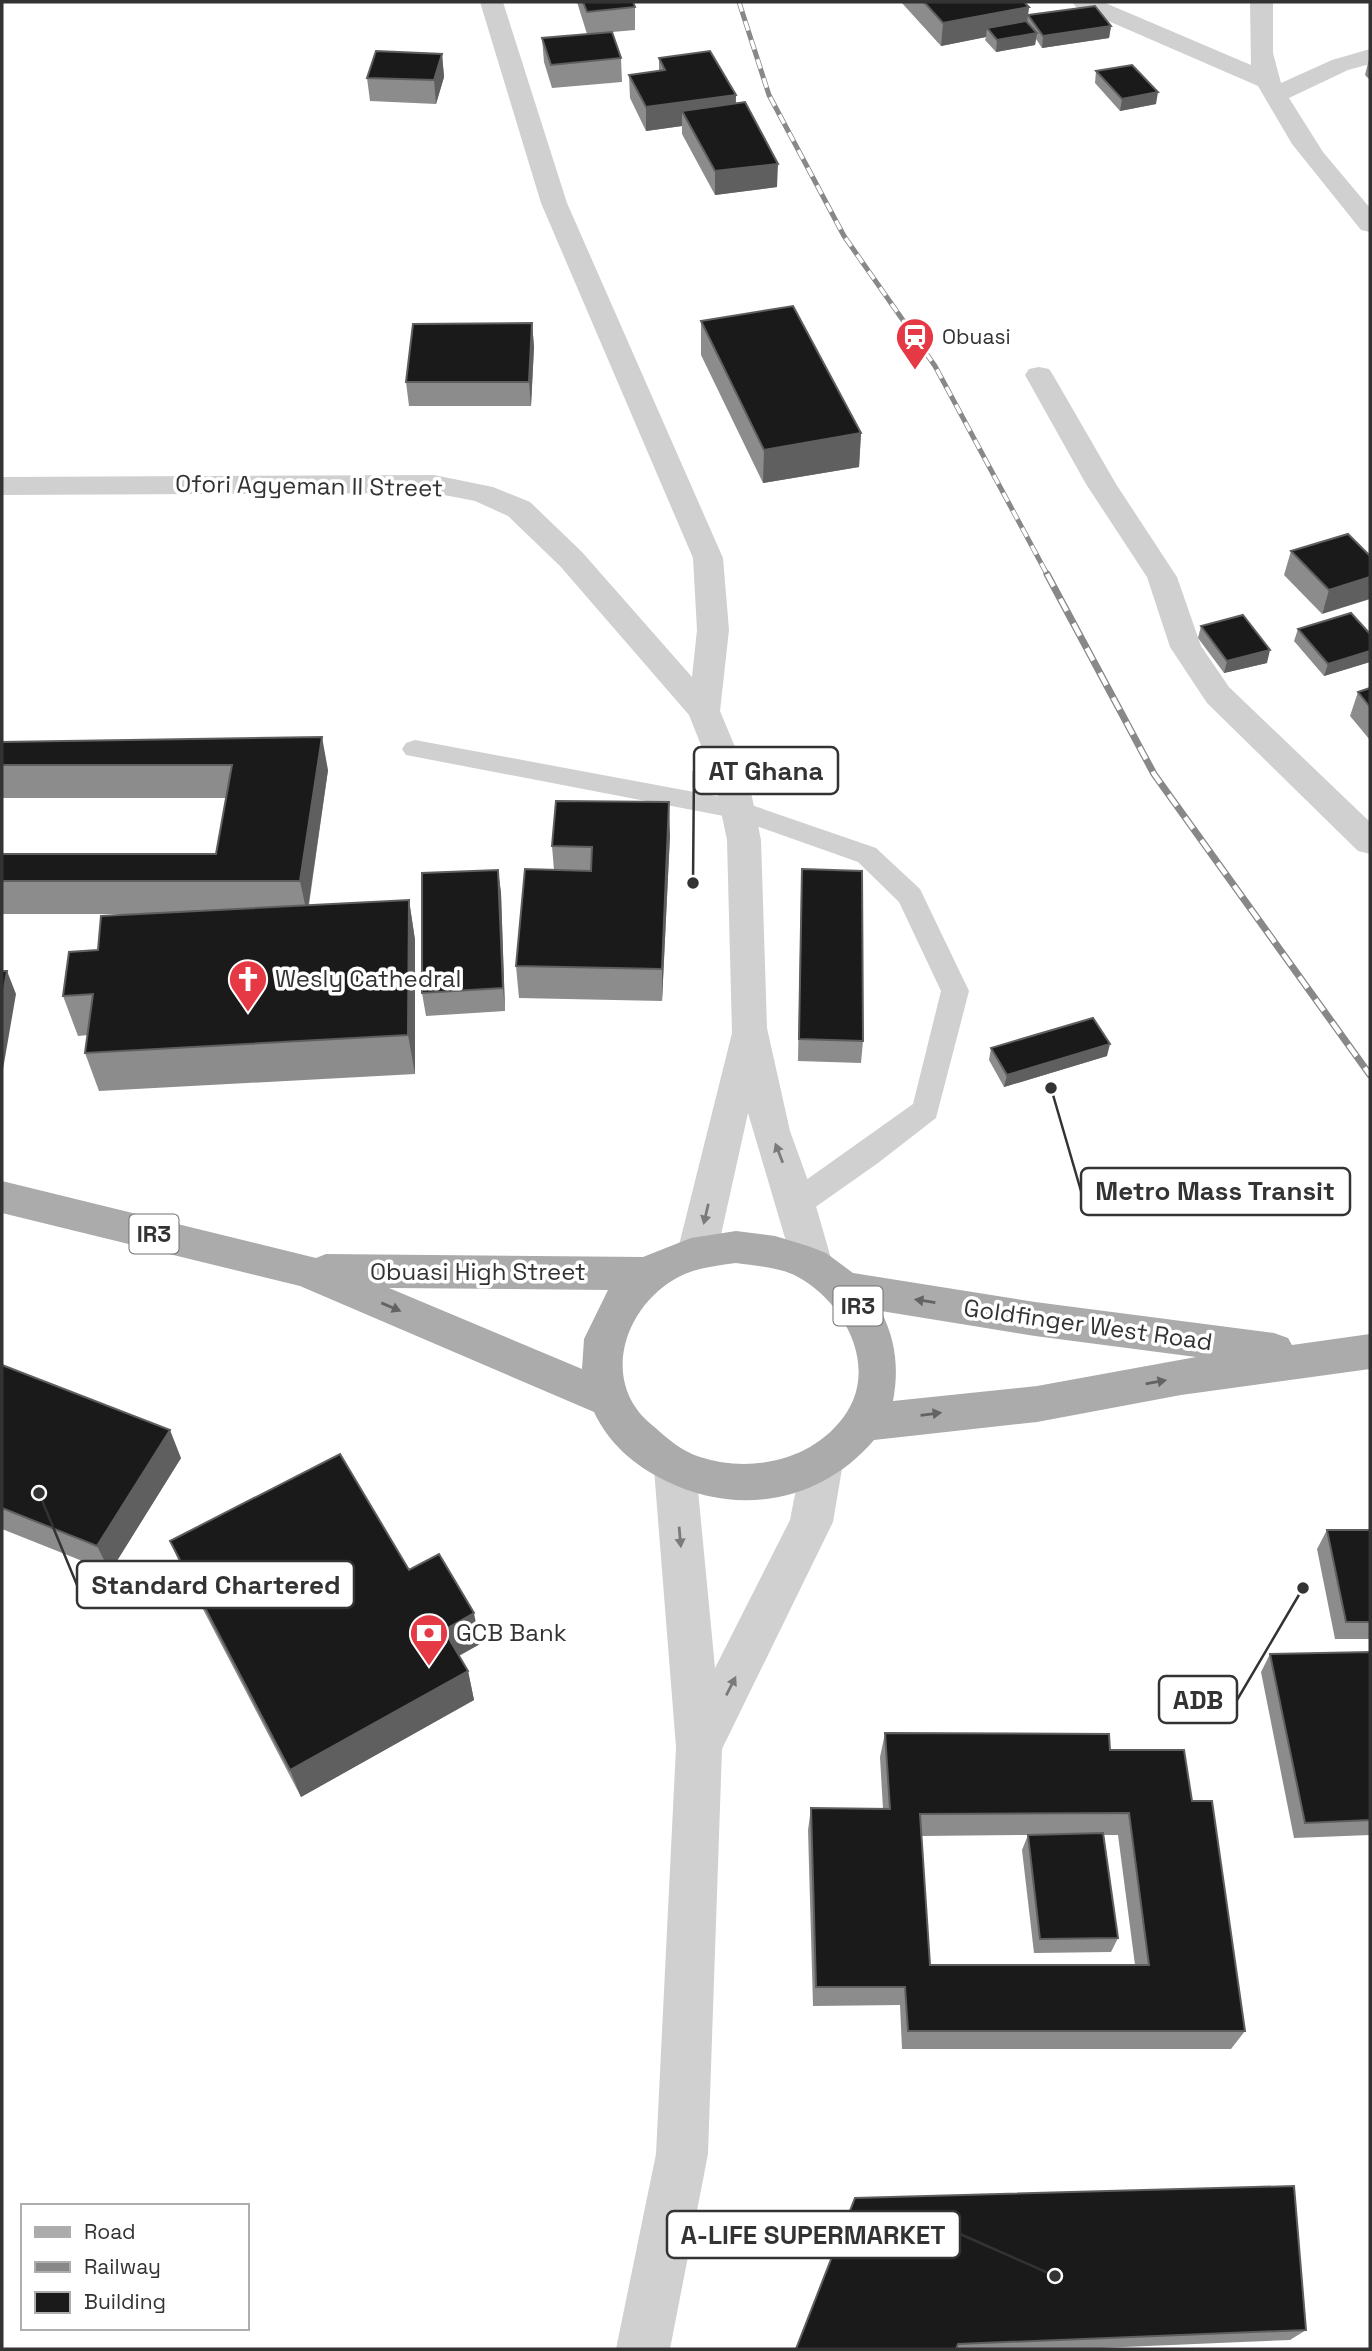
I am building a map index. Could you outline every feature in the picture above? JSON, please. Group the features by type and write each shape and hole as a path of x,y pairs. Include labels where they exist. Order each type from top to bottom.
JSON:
{"main road":[{"name":"Obuasi High Street","path":"2,1196 306,1271 608,1399"},
{"name":"IR3","path":"736,1247 775,1252 828,1277 867,1318 878,1352 877,1388 863,1423 845,1444 822,1463 787,1478 749,1484 710,1481 675,1469 645,1450 622,1426 608,1399 601,1364 607,1330 625,1299 651,1274 672,1261 697,1253 736,1247"},
{"name":"Obuasi High Street","path":"306,1271 651,1274"},
{"name":"Goldfinger West Road","path":"828,1277 1189,1341 1351,1354"},
{"name":"Goldfinger West Road","path":"863,1423 1037,1404 1181,1377 1351,1354"}],"street":[{"path":"491,2 554,203 708,558 713,630 704,711"},
{"path":"1084,2 1272,88 1370,56"},
{"path":"1262,2 1260,40 1272,88 1335,183 1370,224"},
{"path":"1039,375 1101,484 1162,577 1186,647 1218,695 1370,842"},
{"name":"Ofori Agyeman II Street","path":"2,486 434,484 483,493 519,509 571,559 704,711 731,778 744,839 749,1028 771,1131 796,1204 828,1277"},
{"name":"Ofori Agyeman II Street","path":"697,1253 749,1028"},
{"path":"699,1747 811,1522 822,1463"},
{"path":"643,2349 682,2154 699,1747 675,1469"}],"lane":[{"path":"415,749 737,809 867,855 910,896 955,991 926,1110 868,1155 796,1204"}],"building":[{"path":"583,2 633,2 635,7 587,12"},
{"path":"924,2 1024,2 1029,7 943,23"},
{"path":"1095,6 1111,26 1043,36 1028,15"},
{"path":"1026,21 1037,33 997,40 987,28"},
{"path":"612,32 621,58 551,65 542,38"},
{"path":"376,51 442,54 434,80 367,78"},
{"path":"710,51 736,95 646,107 629,75 665,70 659,58"},
{"path":"1132,65 1158,92 1122,99 1096,71"},
{"path":"745,102 778,164 715,171 682,111"},
{"path":"793,306 861,433 764,450 701,321"},
{"path":"532,323 529,382 406,382 413,324"},
{"path":"1348,534 1370,556 1370,577 1329,590 1291,551"},
{"path":"1351,613 1370,634 1370,651 1328,664 1298,629"},
{"path":"1243,615 1270,650 1227,661 1201,626"},
{"path":"1370,688 1370,707 1358,692"},
{"path":"322,737 300,881 2,881 2,854 216,854 232,765 2,765 2,742"},
{"path":"556,801 669,802 662,969 516,966 525,869 591,871 592,847 552,846"},
{"path":"802,869 862,871 863,1041 799,1039"},
{"path":"498,870 503,988 422,993 422,873"},
{"name":"Wesly Cathedral","path":"409,900 408,1035 85,1053 93,994 63,996 69,952 98,950 101,916"},
{"path":"2,971 7,971 2,1001"},
{"path":"1093,1018 1110,1044 1007,1075 991,1048"},
{"path":"2,1365 170,1430 97,1546 2,1508"},
{"path":"340,1454 409,1570 439,1554 474,1613 444,1630 468,1671 290,1770 170,1541"},
{"path":"1327,1530 1370,1530 1370,1622 1346,1622"},
{"path":"1370,1652 1370,1820 1305,1823 1270,1654"},
{"path":"885,1733 1109,1734 1110,1750 1184,1750 1192,1801 1212,1801 1245,2031 908,2031 905,1987 816,1987 811,1808 890,1809","holes":["1129,1813 1149,1965 930,1965 920,1814"]},
{"path":"1103,1833 1118,1938 1040,1939 1028,1835"},
{"path":"1294,2186 1306,2330 958,2344 956,2349 796,2349 855,2198"}],"railway":[{"path":"739,2 769,95 844,236 935,366 1048,576"},
{"path":"1047,574 1154,774 1370,1075"}],"place":[{"name":"Obuasi","path":"915,371"},
{"name":"AT Ghana","path":"693,883"},
{"name":"Wesly Cathedral","path":"248,1013"},
{"name":"Metro Mass Transit","path":"1051,1088"},
{"name":"Standard Chartered","path":"39,1493"},
{"name":"ADB","path":"1303,1588"},
{"name":"GCB Bank","path":"429,1667"},
{"name":"A-LIFE SUPERMARKET","path":"1055,2276"}]}
